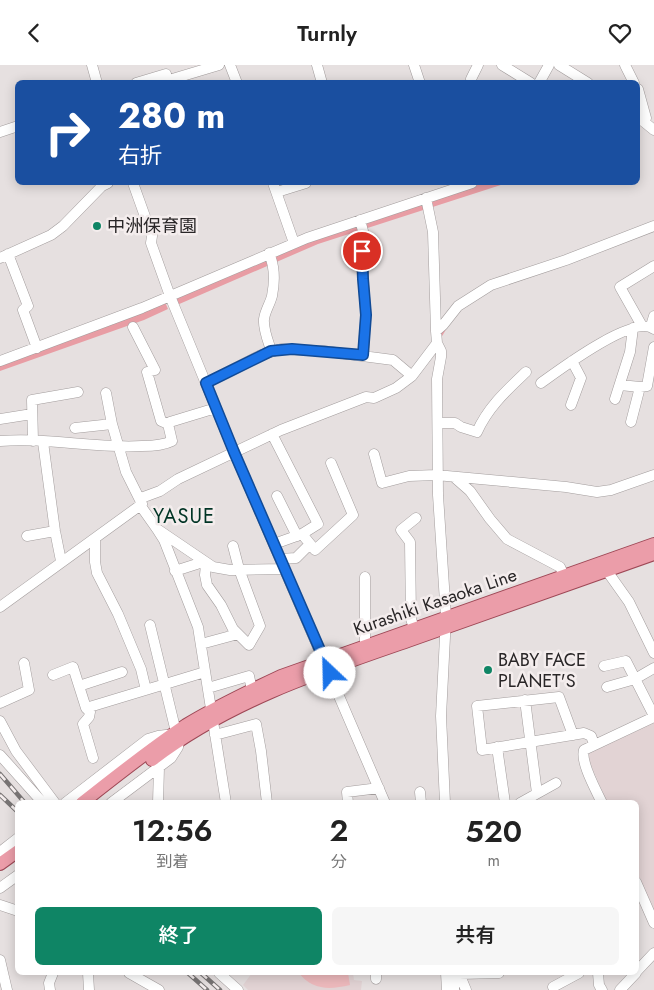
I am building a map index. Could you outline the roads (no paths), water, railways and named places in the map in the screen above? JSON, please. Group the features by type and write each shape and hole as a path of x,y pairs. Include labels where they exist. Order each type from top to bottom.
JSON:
{"main road":[{"name":"Kurashiki Kasaoka Line","path":"86,800 177,736 252,690 281,676 326,664 566,580 654,544"},
{"name":"Kurashiki Kasaoka Line","path":"566,580 607,571 654,554"},
{"name":"Kurashiki Kasaoka Line","path":"212,716 259,696 365,645 414,628 446,622"},
{"name":"Kurashiki Kasaoka Line","path":"100,800 177,736"},
{"path":"0,864 15,853"},
{"path":"0,875 15,864"}],"street":[{"path":"92,65 96,80"},
{"path":"144,80 195,65"},
{"path":"159,74 219,65"},
{"path":"230,65 235,80"},
{"path":"317,65 321,80"},
{"path":"414,65 419,80"},
{"path":"471,79 478,65"},
{"path":"502,65 526,80"},
{"path":"541,80 549,65"},
{"path":"559,65 583,80"},
{"path":"625,65 632,80"},
{"path":"640,99 644,119 654,131"},
{"path":"0,125 15,120"},
{"path":"0,132 15,127"},
{"path":"37,348 23,310 28,306 4,256 51,235 63,226 104,185"},
{"path":"133,185 152,236 151,243 172,300 216,408 384,800"},
{"path":"290,185 275,187 294,243"},
{"path":"0,361 142,308 172,300 271,258 294,243 427,203 468,185"},
{"path":"427,203 433,232 436,331 439,346 435,475 446,622 441,716 445,800"},
{"path":"361,224 366,315 363,355"},
{"path":"436,331 458,306 491,285 566,260 654,226"},
{"path":"271,258 273,287 264,318 264,326 271,351"},
{"path":"647,325 620,287 654,267"},
{"path":"541,383 599,344 647,325"},
{"path":"615,399 630,353 647,325"},
{"path":"133,327 155,369 147,372 161,421 168,424 216,408"},
{"path":"0,607 61,560 95,538 141,501 178,479 234,452 396,388 439,346"},
{"path":"620,385 647,386 654,347"},
{"path":"206,383 271,351 292,349 363,355 393,360 411,375"},
{"path":"571,405 581,378 572,361"},
{"path":"438,423 455,423 477,432 483,417 496,401 526,372"},
{"path":"631,422 640,387"},
{"path":"61,560 32,414 32,401 78,392"},
{"path":"106,393 112,424 126,472 164,540 198,627 226,800"},
{"path":"0,419 32,414"},
{"path":"75,428 112,424"},
{"path":"0,441 120,447 169,443 172,441 168,424"},
{"path":"273,436 318,524 299,535 274,544"},
{"path":"374,454 382,483 409,476 435,475 598,491 611,490 653,473"},
{"path":"277,496 299,535 315,550 353,515 331,463"},
{"path":"454,477 470,491 507,539 560,567 566,580"},
{"path":"414,628 411,619 410,542 402,530 416,518"},
{"path":"157,529 205,563 221,570 282,564 296,558 310,544"},
{"path":"27,536 55,531"},
{"path":"95,538 97,573 118,614 141,669 146,690"},
{"path":"205,563 205,575 208,585 238,634 250,645 260,626 239,569 233,546"},
{"path":"175,571 205,563"},
{"path":"607,571 629,603 654,653"},
{"path":"365,577 365,645"},
{"path":"115,800 171,758 178,747 150,625"},
{"path":"200,644 238,634"},
{"path":"601,800 582,755 584,750 654,717 626,661 604,666"},
{"path":"0,703 29,690 24,663"},
{"path":"53,675 72,667 86,708 90,712 90,717 83,724 93,758"},
{"path":"608,687 635,679 654,668"},
{"path":"86,708 205,672"},
{"path":"79,686 122,673"},
{"path":"208,688 249,677 252,690"},
{"path":"573,735 559,697 477,706 482,750 588,733 594,744"},
{"path":"525,700 537,793"},
{"path":"0,721 16,751 53,800"},
{"path":"215,735 256,724 262,751 267,800"},
{"path":"69,800 148,739 158,735 177,736"},
{"path":"497,747 505,800"},
{"path":"0,755 40,800"},
{"path":"158,800 159,767"},
{"path":"525,800 556,783"},
{"path":"348,800 347,792 379,788"},
{"path":"0,852 15,840"},
{"path":"0,888 15,877"},
{"path":"639,889 654,923"},
{"path":"0,905 15,910"},
{"path":"639,969 654,953"},
{"path":"0,959 7,990"},
{"path":"50,990 49,983 52,975"},
{"path":"88,975 89,990"},
{"path":"133,975 159,990"},
{"path":"221,975 238,990"},
{"path":"446,975 447,990"},
{"path":"454,975 454,990"},
{"path":"459,975 466,990"},
{"path":"554,987 575,975"},
{"path":"598,975 599,985 602,990"},
{"path":"620,990 633,975"}],"waterway":[{"path":"440,337 446,327"}],"railway":[{"path":"0,774 22,800"},
{"path":"0,795 15,809"},
{"path":"190,975 207,990"},
{"path":"203,975 220,990"}],"place":[{"name":"中洲保育園","path":"97,226"},
{"name":"BABY FACE PLANET'S","path":"488,670"}],"district":[{"name":"YASUE","path":"184,516"}]}
